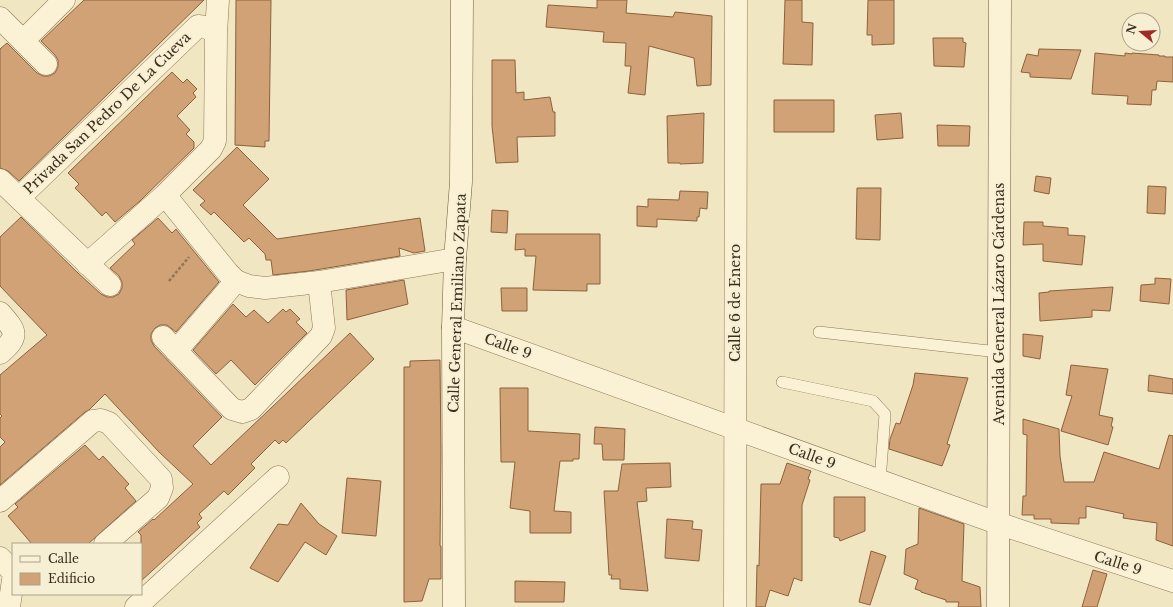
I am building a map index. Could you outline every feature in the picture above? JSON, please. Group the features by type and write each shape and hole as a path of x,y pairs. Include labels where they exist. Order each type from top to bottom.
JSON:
{"street":[{"path":"23,41 64,0"},
{"path":"87,264 165,195 211,149 215,141 216,33 218,0"},
{"name":"Calle General Emiliano Zapata","path":"454,607 453,327 455,259 461,182 462,0"},
{"name":"Calle 6 de Enero","path":"735,607 736,0"},
{"name":"Avenida General Lázaro Cárdenas","path":"998,607 997,523 1000,0"},
{"path":"0,18 46,64"},
{"name":"Privada San Pedro De La Cueva","path":"19,198 198,26 206,27 216,33"},
{"name":"Privada San Pedro De La Cueva","path":"0,180 110,285"},
{"path":"165,195 228,273 236,281 249,286 265,288 319,282 455,259"},
{"path":"236,281 169,344 232,409 242,412 251,409 321,336 324,328 319,282"},
{"path":"0,313 12,327 14,336 11,344 0,353"},
{"name":"Calle 9","path":"453,327 997,523 1173,581"},
{"path":"0,501 93,421 101,420 109,423 160,479 162,488 158,498 106,543"},
{"path":"136,607 278,476"},
{"path":"0,558 12,571"},
{"path":"9,607 12,587"}],"lane":[{"path":"819,332 998,352"},
{"path":"782,382 873,401 885,414 880,480"}],"path":[{"path":"169,281 202,241"}],"building":[{"path":"84,0 204,0 19,181 8,171 0,168 0,49 7,43 37,73 43,76 49,76 55,73 58,67 58,60 41,41"},
{"path":"236,0 271,0 269,141 265,141 265,147 235,145"},
{"path":"597,0 627,0 626,13 673,17 675,12 712,16 711,85 697,86 694,58 649,46 645,95 628,93 631,66 625,66 626,43 603,42 604,32 546,27 548,5 597,8"},
{"path":"785,0 802,0 802,22 813,23 812,65 783,64"},
{"path":"868,0 894,0 894,44 872,45 872,35 867,35"},
{"path":"933,38 963,38 963,42 966,43 964,67 934,66"},
{"path":"1039,49 1081,50 1071,79 1030,77 1030,73 1021,72 1027,54 1038,56"},
{"path":"1095,53 1125,56 1125,53 1132,53 1173,57 1173,82 1157,81 1156,90 1152,90 1151,105 1127,104 1128,96 1092,94"},
{"path":"492,60 515,60 516,93 524,92 524,100 550,97 553,112 555,112 555,136 517,137 518,162 496,163 492,126"},
{"path":"172,72 183,83 187,79 197,89 193,93 196,97 177,116 190,130 186,134 194,142 194,148 140,201 115,222 106,212 102,216 75,188 79,184 68,173"},
{"path":"774,100 834,100 834,132 774,132"},
{"path":"704,113 703,163 668,163 667,116"},
{"path":"901,113 903,138 877,140 875,115"},
{"path":"937,125 970,126 969,146 938,146"},
{"path":"237,147 269,179 243,205 277,239 420,218 425,251 414,253 399,248 400,256 309,271 273,275 271,260 266,260 265,254 249,238 244,242 214,212 211,215 200,205 205,201 193,190"},
{"path":"1036,176 1051,178 1049,194 1034,191"},
{"path":"1148,186 1166,187 1165,214 1147,213"},
{"path":"857,188 881,188 880,240 856,239"},
{"path":"680,191 708,192 707,209 700,208 697,221 657,219 657,227 637,226 637,206 648,207 648,199 679,200"},
{"path":"492,210 508,211 507,233 491,232"},
{"path":"21,217 101,294 107,297 113,297 119,294 122,288 122,282 119,276 110,268 135,244 132,240 158,218 172,233 176,229 219,282 176,332 167,325 160,325 155,328 151,334 151,340 154,346 222,417 193,446 211,465 350,333 374,359 286,443 283,440 279,444 275,440 251,464 255,468 228,495 224,491 199,514 202,518 197,523 200,527 142,580 142,543 141,535 138,532 153,519 154,520 193,484 159,452 105,394 89,410 0,485 0,447 5,442 0,437 0,418 2,416 0,414 0,375 47,335 0,286 0,237"},
{"path":"1024,222 1043,222 1043,226 1068,228 1068,235 1085,236 1082,265 1043,261 1043,244 1023,245"},
{"path":"516,234 600,234 600,284 587,284 587,291 533,290 536,256 525,256 525,249 515,250"},
{"path":"1155,278 1171,279 1169,304 1140,301 1141,285 1155,284"},
{"path":"404,280 408,304 347,320 346,290"},
{"path":"1113,287 1110,311 1092,310 1092,317 1040,321 1039,293"},
{"path":"501,288 527,288 527,311 502,311"},
{"path":"233,304 246,317 254,310 268,323 283,309 286,312 290,309 300,319 296,322 307,333 255,385 231,360 216,374 193,350"},
{"path":"1023,334 1043,336 1040,359 1023,356"},
{"path":"440,360 441,579 429,579 422,601 404,602 404,367 410,367 410,361"},
{"path":"1071,365 1108,369 1099,415 1113,418 1111,426 1113,427 1108,445 1061,431 1072,396 1066,395"},
{"path":"915,373 968,378 947,444 950,445 942,466 889,449 890,439 896,423 900,424 913,385"},
{"path":"1149,375 1173,379 1173,394 1148,391"},
{"path":"500,388 528,388 528,431 580,434 579,459 573,459 573,461 560,461 554,511 571,512 571,533 530,533 530,511 510,508 515,462 501,462"},
{"path":"1023,419 1059,429 1060,456 1064,482 1094,482 1104,452 1159,469 1169,435 1173,436 1173,546 1156,540 1157,523 1123,518 1124,514 1086,506 1086,518 1079,518 1079,524 1051,523 1051,519 1034,519 1034,515 1022,515 1023,496 1026,496 1027,435 1023,434"},
{"path":"595,427 625,429 624,460 603,460 602,444 594,444"},
{"path":"85,445 99,460 103,456 129,484 125,488 136,501 89,543 31,543 8,516 18,507 15,504"},
{"path":"670,463 671,487 646,488 647,501 637,502 648,591 620,589 620,579 611,579 612,575 609,575 604,491 618,491 622,464"},
{"path":"787,463 811,471 808,479 810,480 802,505 802,581 794,578 788,596 770,590 765,607 756,607 757,565 759,566 761,484 780,484"},
{"path":"347,478 381,481 376,536 342,533"},
{"path":"834,497 865,497 865,531 840,541 839,538 834,537"},
{"path":"301,503 319,524 337,536 326,555 305,542 278,582 250,568 278,524 288,525"},
{"path":"919,508 964,524 962,581 980,587 981,607 958,607 959,602 946,602 946,600 921,592 915,589 918,580 904,574 906,549 918,544"},
{"path":"667,519 693,521 692,529 702,530 699,561 665,558"},
{"path":"871,551 886,556 870,605 859,602"},
{"path":"1093,570 1107,574 1097,607 1082,607"},
{"path":"515,581 565,582 564,602 515,602"}]}
